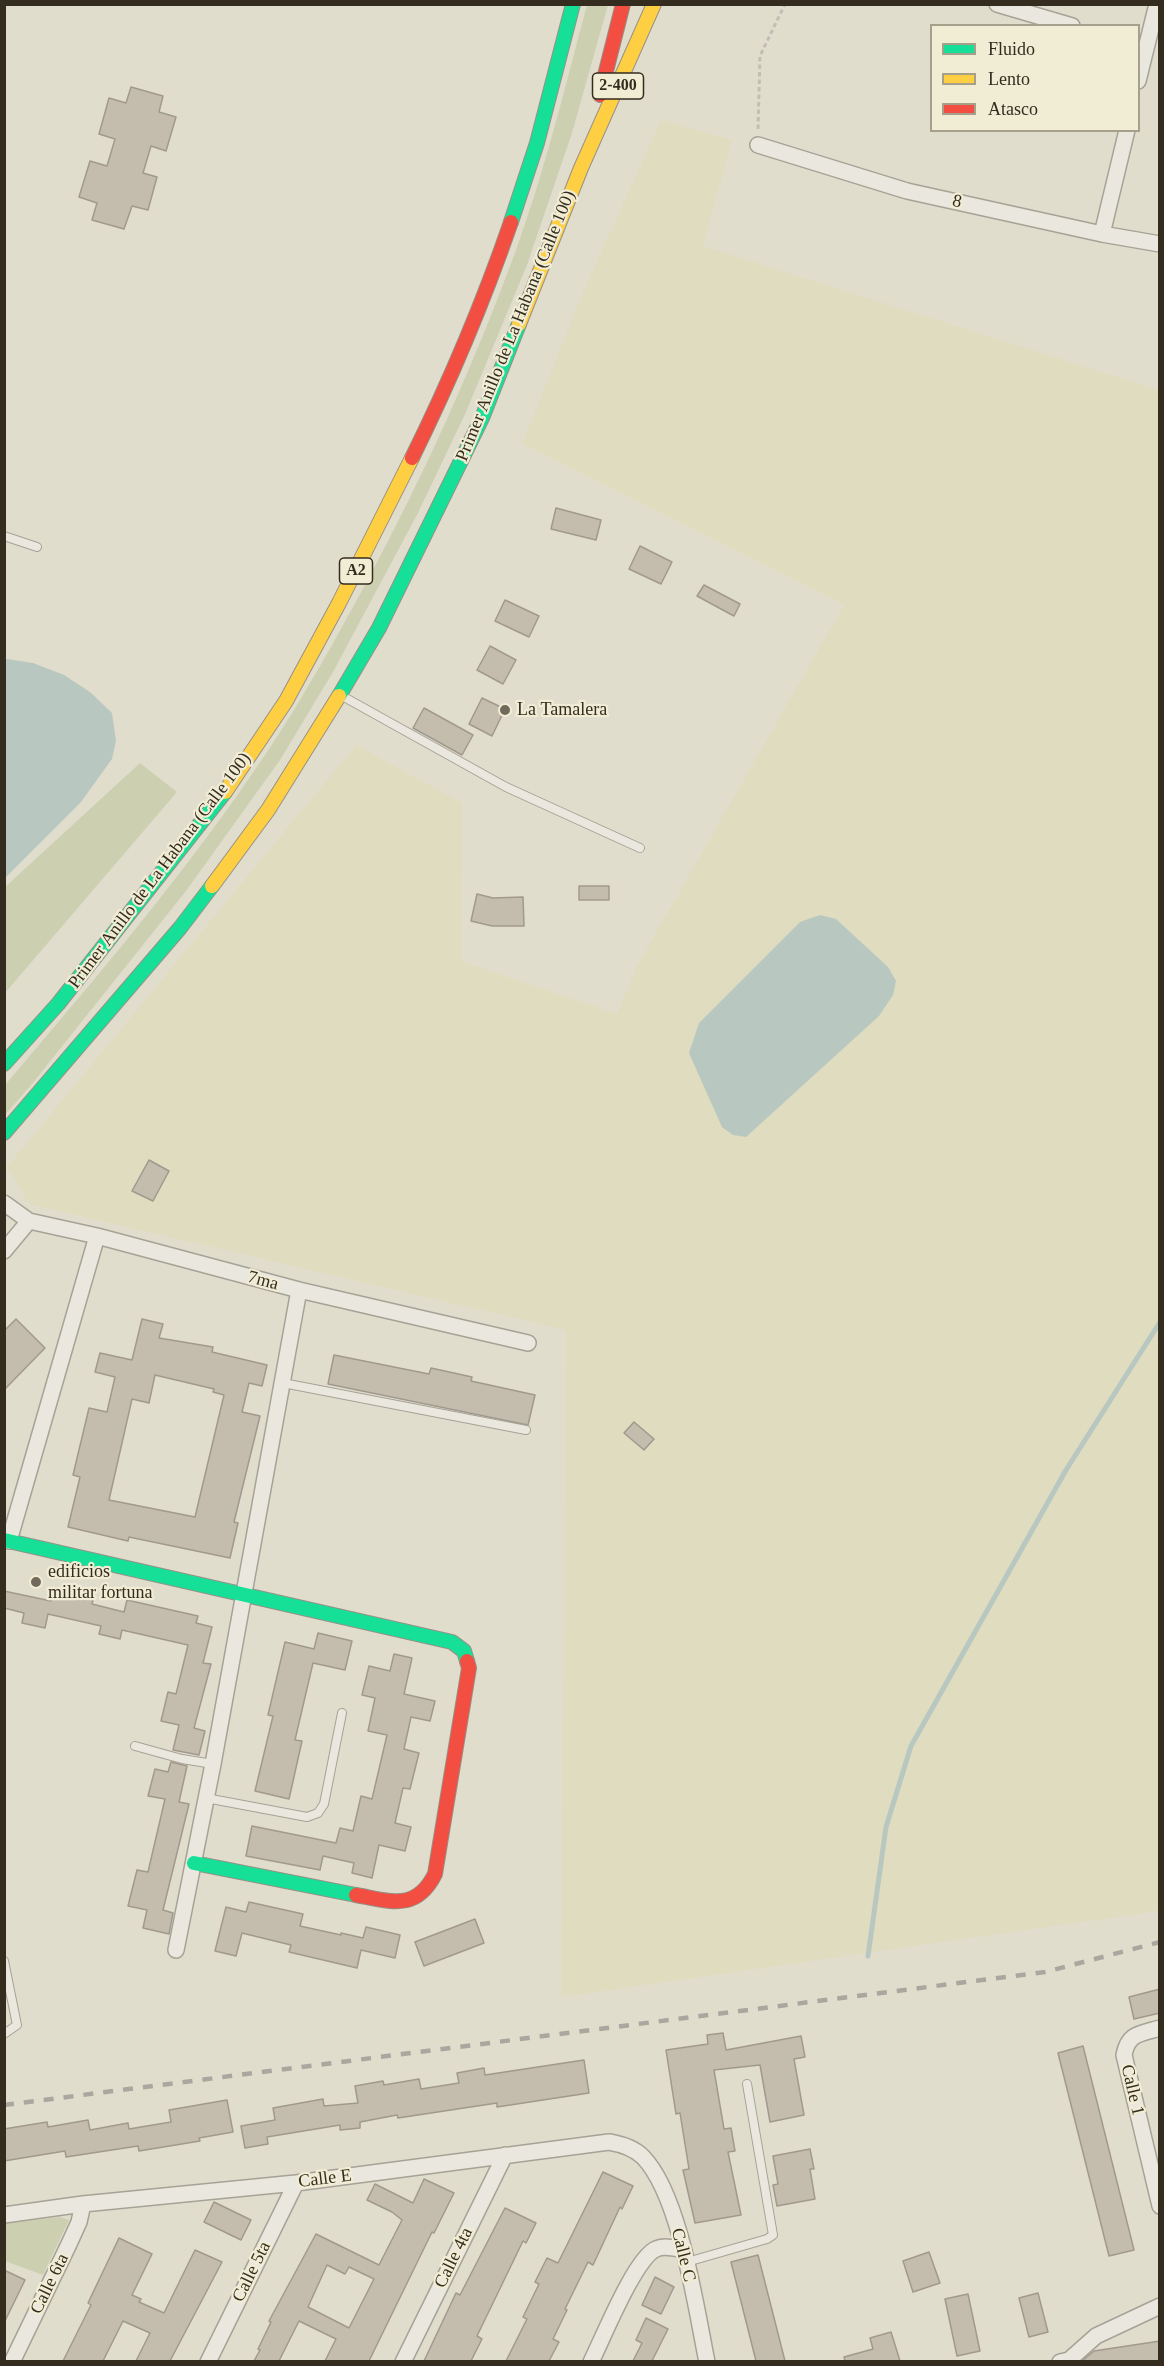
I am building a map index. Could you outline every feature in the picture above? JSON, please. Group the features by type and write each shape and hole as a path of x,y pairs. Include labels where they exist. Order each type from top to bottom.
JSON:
{"main road":[{"name":"Primer Anillo de La Habana (Calle 100)","path":"4,1064 58,1004 225,792 286,701 334,613 390,506 442,398 494,271 537,143 573,4"},
{"name":"A2","path":"581,168 623,4"},
{"name":"2-400","path":"581,168 654,4"},
{"name":"Primer Anillo de La Habana (Calle 100)","path":"4,1133 180,928 268,810 340,695 379,628 482,418 581,168"},
{"path":"7,1541 452,1642 464,1651 469,1668 438,1867 433,1881 423,1893 412,1900 398,1903 194,1863"}],"street":[{"path":"997,4 1065,24"},
{"path":"1140,74 1157,4"},
{"path":"1102,234 1127,132"},
{"name":"8","path":"758,145 906,190 1102,234 1160,244"},
{"name":"7ma","path":"4,1203 29,1221 97,1236 299,1290 528,1343"},
{"path":"4,1251 29,1221"},
{"path":"7,1541 97,1236"},
{"path":"176,1950 213,1764 299,1290"},
{"name":"Calle 1","path":"1160,2028 1133,2036 1126,2043 1124,2055 1160,2206"},
{"name":"Calle E","path":"4,2215 83,2204 296,2183 609,2142 621,2144 642,2156"},
{"name":"Calle 4ta","path":"403,2361 505,2155"},
{"name":"Calle C","path":"642,2156 663,2189 685,2256 706,2361"},
{"name":"Calle 5ta","path":"208,2361 296,2183"},
{"name":"Calle 6ta","path":"12,2361 79,2222 83,2204"},
{"path":"591,2361 647,2254 663,2246 685,2256"},
{"path":"1066,2361 1096,2336 1160,2306"}],"lane":[{"path":"4,536 37,547"},
{"path":"340,695 506,787 640,848"},
{"path":"283,1383 526,1430"},
{"path":"206,1798 307,1817 318,1813 324,1804 342,1713"},
{"path":"135,1746 182,1759 213,1764"},
{"path":"4,1961 17,2025 4,2034"},
{"path":"685,2256 767,2239 773,2235 747,2084"}],"path":[{"path":"758,145 760,56 785,4"}],"shaded area":[{"path":"661,120 732,140 703,246 1159,390 1159,1911 561,1997 566,1330 29,1204 7,1167 356,745 462,803 461,961 617,1014 637,966 844,605 522,444 581,296"},
{"path":"4,660 33,663 64,675 90,692 112,713 116,741 112,759 81,802 5,878"},
{"path":"820,915 836,919 888,967 896,981 893,995 879,1016 746,1137 733,1135 722,1127 689,1053 699,1023 800,922"}],"green space":[{"path":"587,5 608,5 572,133 527,265 466,412 418,513 333,672 280,760 186,891 5,1115 5,1085 174,881 237,796 306,690 342,628 427,462 500,293 545,159"},
{"path":"140,763 177,792 5,993 5,887"},
{"path":"60,2217 69,2220 43,2275 5,2261 5,2223"}],"building":[{"path":"131,87 163,96 159,112 176,117 166,151 151,146 143,173 157,177 148,210 132,206 124,229 92,220 97,203 79,197 90,161 107,166 115,139 99,134 109,98 126,103"},
{"path":"556,508 601,520 596,540 551,529"},
{"path":"640,546 672,562 661,584 629,569"},
{"path":"704,585 740,604 734,616 697,596"},
{"path":"505,600 539,616 529,637 495,621"},
{"path":"490,646 516,660 503,684 477,670"},
{"path":"482,698 505,709 492,736 469,724"},
{"path":"424,708 473,735 462,755 413,728"},
{"path":"579,886 609,886 609,900 579,900"},
{"path":"477,894 493,898 523,897 524,926 492,926 471,921"},
{"path":"149,1160 169,1171 153,1201 132,1191"},
{"path":"16,1319 45,1348 4,1390 4,1331"},
{"path":"142,1319 163,1324 159,1338 213,1347 212,1352 267,1365 262,1386 249,1383 242,1412 260,1416 234,1522 238,1523 230,1558 129,1537 128,1541 68,1527 80,1477 73,1475 89,1408 107,1412 115,1377 95,1372 100,1353 132,1360","holes":["155,1375 214,1389 213,1392 224,1395 195,1517 109,1500 132,1399 149,1403"]},
{"path":"334,1355 429,1374 431,1368 472,1377 471,1381 535,1395 528,1425 328,1384"},
{"path":"634,1422 654,1439 644,1450 624,1433"},
{"path":"4,1591 51,1601 53,1591 93,1600 92,1604 124,1612 127,1600 198,1616 196,1623 212,1627 203,1663 211,1664 194,1728 205,1731 199,1755 173,1750 179,1725 161,1721 168,1692 176,1694 188,1645 122,1630 120,1639 99,1634 101,1626 48,1614 45,1628 22,1623 24,1613 4,1608"},
{"path":"318,1633 352,1641 345,1670 313,1663 295,1740 302,1741 289,1799 255,1791 273,1716 268,1715 285,1642 314,1649"},
{"path":"394,1654 412,1658 404,1694 435,1701 430,1721 411,1717 404,1749 419,1753 410,1789 403,1788 395,1823 411,1827 405,1851 379,1845 372,1878 352,1873 354,1863 323,1856 320,1870 246,1856 252,1826 336,1843 340,1828 353,1831 361,1796 372,1799 387,1735 368,1731 375,1698 362,1695 369,1666 390,1671"},
{"path":"171,1762 187,1766 179,1802 189,1804 163,1910 173,1913 169,1934 143,1928 147,1910 128,1906 137,1870 148,1872 165,1799 148,1796 155,1769 168,1772"},
{"path":"249,1902 303,1914 300,1926 341,1935 341,1933 363,1938 366,1927 400,1935 395,1958 361,1950 357,1968 289,1952 291,1945 242,1933 236,1956 215,1951 226,1907 246,1912"},
{"path":"475,1919 484,1943 424,1966 415,1942"},
{"path":"1160,1989 1160,2013 1134,2019 1129,1997"},
{"path":"723,2033 726,2050 801,2036 805,2057 794,2059 804,2115 770,2122 760,2065 714,2070 724,2129 731,2128 735,2151 728,2152 741,2215 695,2223 683,2170 689,2169 680,2113 676,2114 666,2050 708,2044 707,2035"},
{"path":"1083,2046 1134,2250 1109,2256 1058,2053"},
{"path":"584,2060 589,2093 497,2107 497,2103 398,2118 397,2115 360,2122 360,2128 340,2130 340,2125 267,2137 268,2144 245,2148 241,2126 275,2120 273,2108 323,2099 324,2106 358,2103 355,2086 383,2081 384,2085 419,2079 421,2089 459,2083 457,2073 484,2068 485,2075"},
{"path":"227,2100 233,2132 199,2138 200,2141 139,2151 138,2146 66,2157 65,2151 4,2161 4,2129 47,2122 48,2127 88,2120 90,2130 128,2123 129,2129 171,2122 169,2110"},
{"path":"810,2149 814,2169 810,2169 815,2199 777,2206 773,2185 778,2184 773,2156"},
{"path":"603,2172 633,2186 622,2209 620,2207 593,2265 588,2262 565,2309 567,2310 553,2339 559,2342 549,2361 506,2361 527,2319 523,2317 539,2284 535,2282 547,2258 558,2263"},
{"path":"424,2179 454,2193 434,2233 432,2232 369,2361 325,2361 336,2339 299,2321 279,2361 254,2361 271,2322 269,2321 316,2234 379,2265 402,2220 392,2212 367,2200 375,2184 413,2203","holes":["327,2265 345,2274 349,2267 374,2279 349,2328 308,2307"]},
{"path":"214,2202 251,2220 241,2240 204,2222"},
{"path":"505,2208 536,2223 526,2243 523,2241 477,2336 482,2339 471,2361 424,2361 456,2293 460,2295"},
{"path":"119,2238 152,2254 132,2295 141,2299 139,2302 164,2313 195,2250 222,2262 170,2361 136,2361 150,2333 123,2321 103,2361 63,2361 91,2305 88,2303"},
{"path":"929,2252 940,2283 913,2292 903,2261"},
{"path":"758,2255 785,2361 756,2361 731,2262"},
{"path":"4,2270 25,2280 4,2323"},
{"path":"655,2277 674,2287 661,2314 642,2305"},
{"path":"1038,2293 1048,2332 1029,2337 1019,2298"},
{"path":"968,2294 980,2351 957,2356 945,2299"},
{"path":"646,2318 668,2329 652,2361 633,2361 642,2343 636,2340"},
{"path":"891,2332 900,2361 845,2361 844,2357 873,2349 870,2338"},
{"path":"1160,2341 1160,2361 1082,2361 1094,2351"}],"waterway":[{"path":"868,1956 886,1827 911,1746 1066,1470 1160,1322"}],"railway":[{"path":"4,2105 1045,1972 1160,1942"}],"traffic: fast":[{"path":"511,222 537,143 573,4"},
{"path":"339,696 379,628 482,418 519,324"},
{"path":"4,1064 58,1004 225,792"},
{"path":"4,1133 180,928 212,886"},
{"path":"4,1540 452,1642 464,1651 467,1661"},
{"path":"194,1863 356,1895"}],"traffic: slow":[{"path":"519,324 581,168 654,4"},
{"path":"225,792 286,701 339,603 412,458"},
{"path":"212,886 268,810 339,696"}],"traffic: jam":[{"path":"600,95 623,4"},
{"path":"412,458 465,342 511,222"},
{"path":"356,1895 391,1901 411,1899 428,1886 435,1874 469,1668 467,1661"}],"place":[{"name":"La Tamalera","path":"505,710"},
{"name":"edificios militar fortuna","path":"36,1582"}]}
